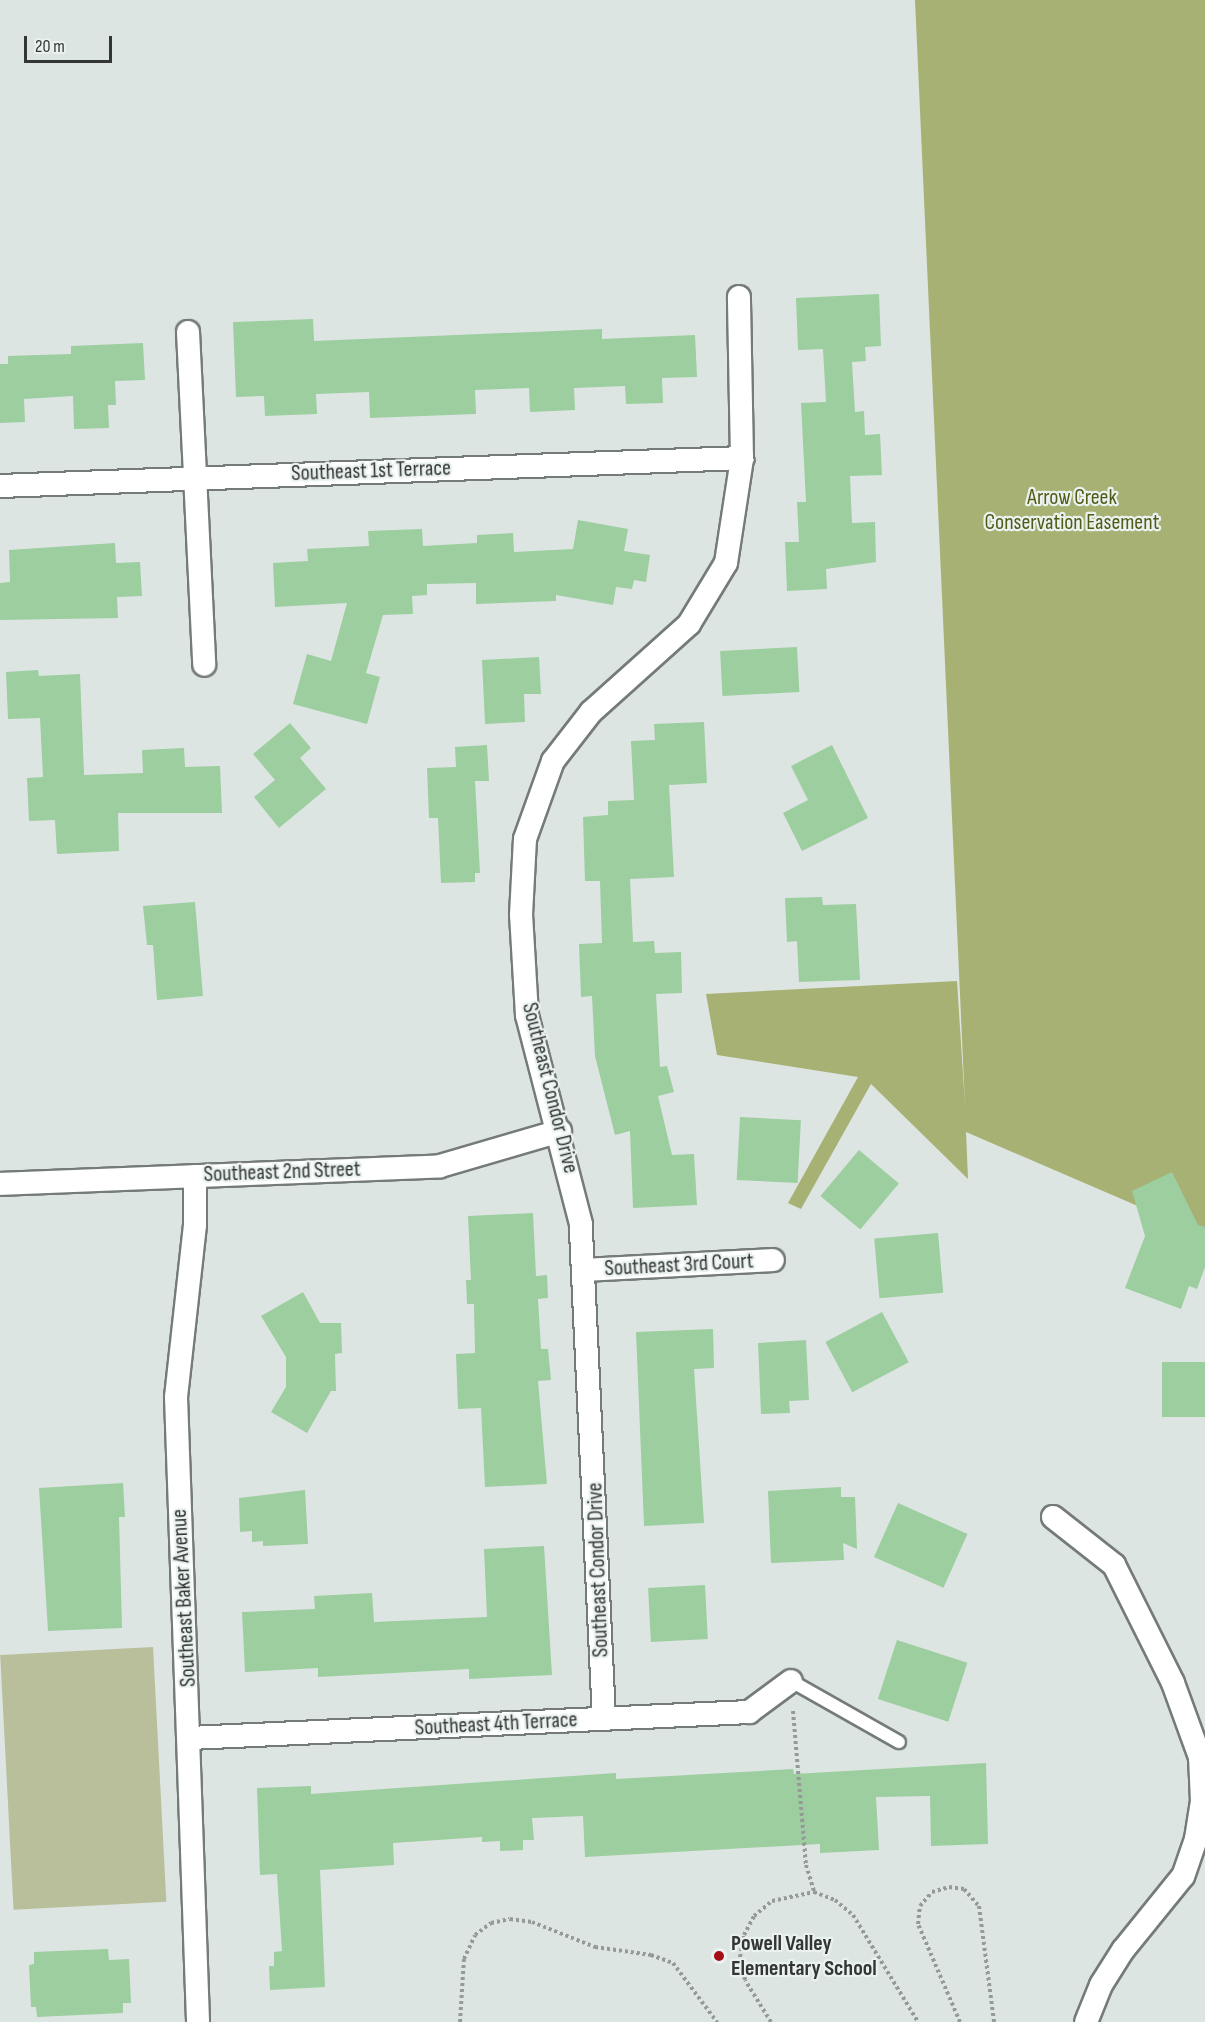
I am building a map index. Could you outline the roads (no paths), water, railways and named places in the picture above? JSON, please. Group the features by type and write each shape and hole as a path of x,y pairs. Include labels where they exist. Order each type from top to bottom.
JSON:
{"street":[{"name":"Southeast Condor Drive","path":"604,1719 585,1270 581,1224 560,1131 527,1015 521,915 525,839 553,761 591,712 689,624 726,563 742,458 739,297"},
{"path":"188,333 204,665"},
{"name":"Southeast 1st Terrace","path":"0,486 742,458"},
{"name":"Southeast 2nd Street","path":"0,1184 440,1166 560,1131"},
{"name":"Southeast Baker Avenue","path":"195,1176 195,1225 176,1397 190,1738 198,2022"},
{"name":"Southeast 3rd Court","path":"585,1270 773,1260"},
{"path":"1053,1517 1114,1565 1173,1683 1200,1757 1199,1820 1183,1876 1123,1950 1101,1985 1086,2022"},
{"name":"Southeast 4th Terrace","path":"190,1738 749,1712 791,1681"}],"lane":[{"path":"791,1681 899,1742"}],"place":[{"name":"Powell Valley Elementary School","path":"719,1956"}],"park label":[{"name":"Arrow Creek Conservation Easement","path":"1072,510"}]}
